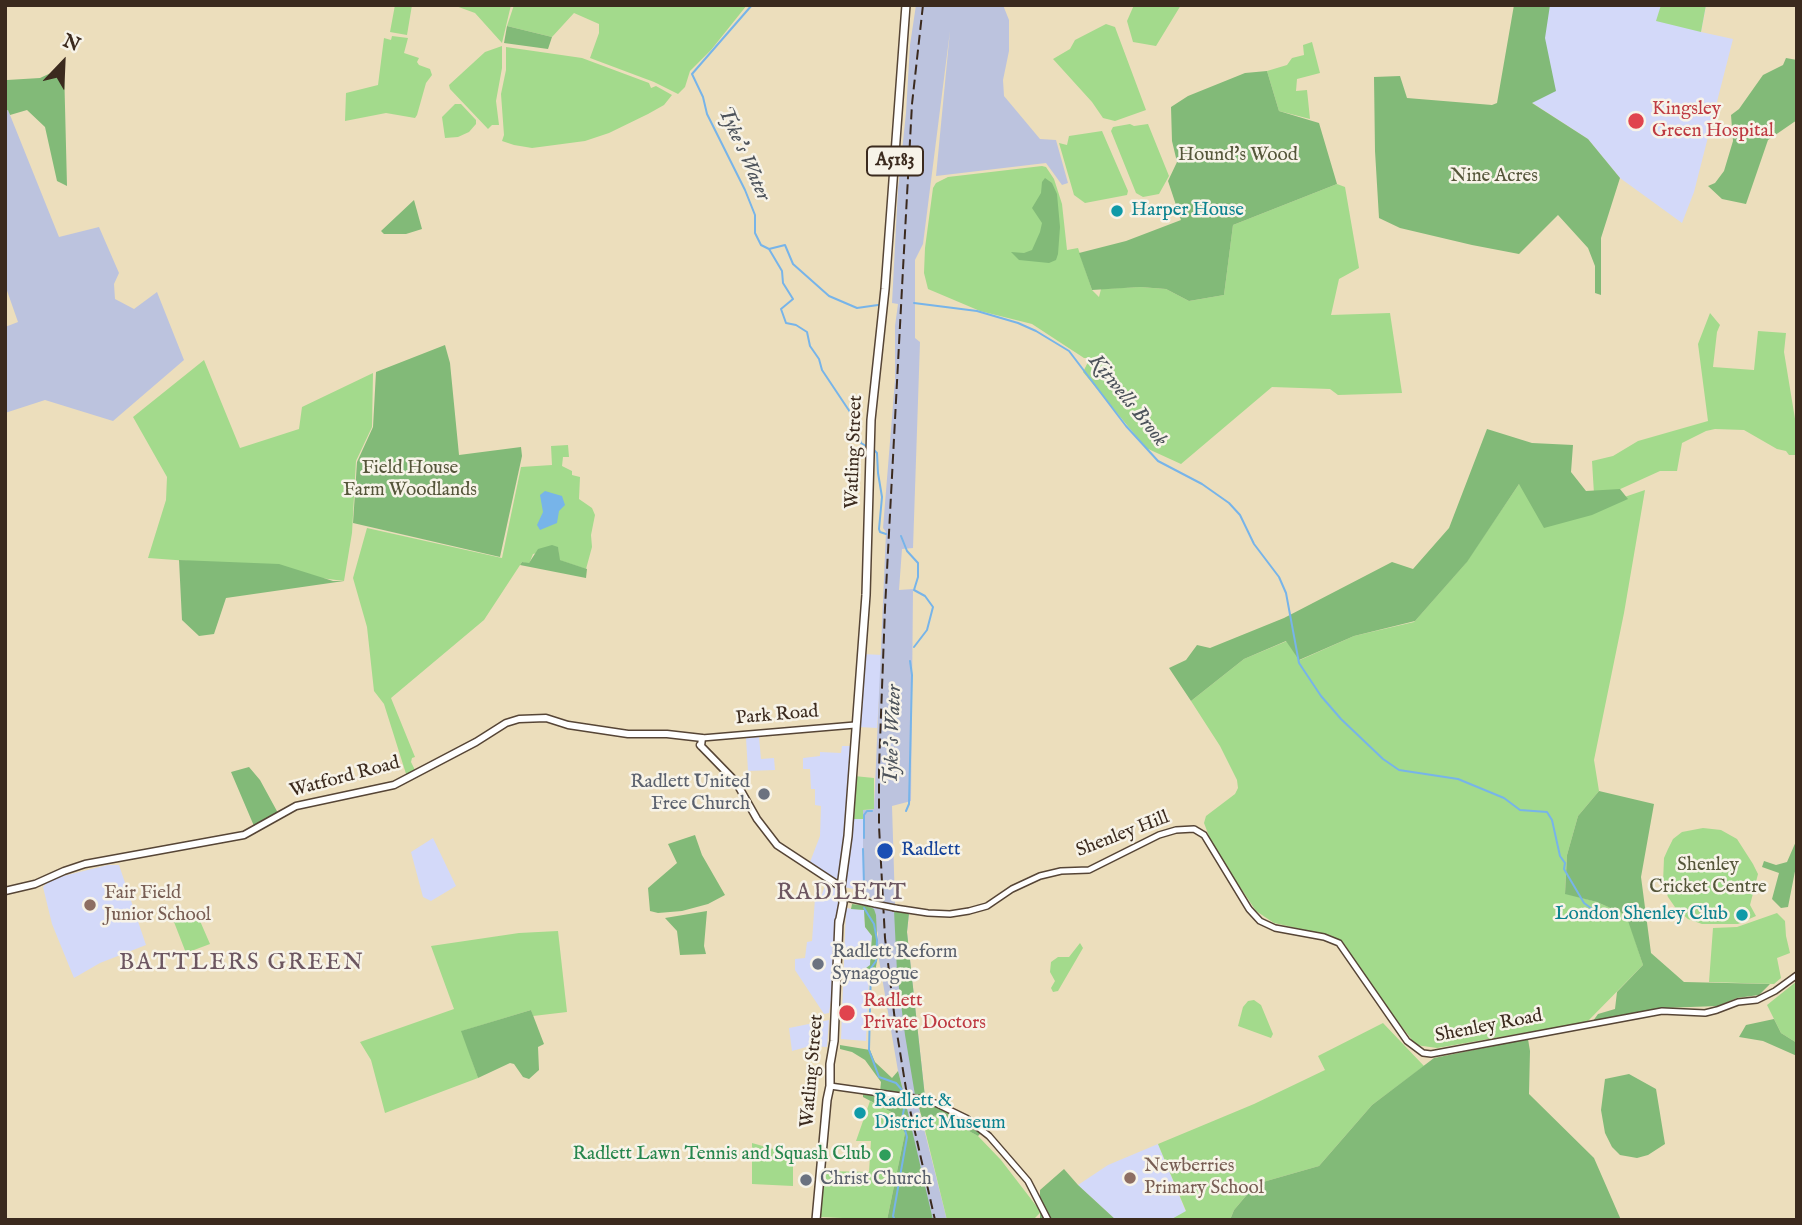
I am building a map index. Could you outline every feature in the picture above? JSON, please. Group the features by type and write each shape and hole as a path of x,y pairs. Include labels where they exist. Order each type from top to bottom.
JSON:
{"main road":[{"name":"Watling Street","path":"816,1220 834,1041 839,924 843,903 841,887 848,836 867,573 873,389 885,289 906,5"},
{"name":"Watford Road","path":"5,891 35,884 85,864 244,835 296,806 394,785 506,723 519,719 546,718 568,725 618,733 702,738"},
{"path":"690,737 736,782 776,845 841,887"},
{"path":"701,746 702,738"}],"street":[{"name":"Park Road","path":"702,738 855,725"},
{"name":"Shenley Hill","path":"842,898 895,908 950,914 978,909 1040,876 1088,870 1159,835 1194,829 1204,835 1249,909 1260,920 1275,928 1334,940"},
{"name":"Shenley Road","path":"1334,940 1343,946 1364,982 1407,1041 1423,1053 1440,1053 1662,1011 1705,1013 1738,1002 1757,1000 1797,975"},
{"path":"830,1086 922,1099 966,1118 989,1136 1032,1188 1048,1220"}],"shaded area":[{"path":"916,5 1003,5 1009,20 1004,96 1040,139 1056,140 1068,183 1062,185 1046,163 936,176 950,31 923,244 915,260 915,338 920,342 913,548 902,549 899,590 913,589 911,801 892,806 895,904 875,902 863,891 863,810 874,809 886,532 883,528 898,304 892,303 898,189"},
{"name":"Kingsley Green Hospital","path":"1541,5 1706,5 1701,32 1733,39 1694,192 1682,223 1620,178 1588,139 1531,102"},
{"path":"8,110 59,237 99,227 119,273 114,284 115,299 134,309 157,292 184,360 113,421 45,400 5,413 5,327 18,322 5,285 5,111"},
{"path":"863,654 882,655 877,728 859,727"},
{"path":"759,737 761,759 774,758 775,770 748,771 746,738"},
{"path":"842,746 851,746 840,879 835,881 810,862 820,836 821,806 815,805 815,789 811,789 810,769 803,769 803,758 820,756 820,752 841,753"},
{"path":"853,819 863,819 863,891 844,887"},
{"path":"433,838 456,886 431,901 423,897 411,852"},
{"name":"Fair Field Junior School","path":"108,865 119,865 146,945 100,963 74,978 52,924 43,887 51,879"},
{"path":"827,880 839,889 832,994 829,1013 824,1014 795,970 795,959 805,958 807,942 812,941 815,898 821,897"},
{"path":"875,906 909,913 907,932 925,1097 904,1094 878,954 878,933 868,909"},
{"path":"846,908 864,910 865,927 872,936 870,965 856,977 869,977 866,1041 841,1039"},
{"path":"829,1020 827,1047 810,1046 792,1051 789,1028"},
{"path":"902,1099 917,1101 947,1220 925,1220 905,1133 892,1113"},
{"name":"Newberries Primary School","path":"1158,1144 1186,1212 1170,1220 1116,1220 1078,1185 1108,1165"}],"green space":[{"path":"395,5 412,5 407,35 390,32"},
{"path":"453,5 511,5 502,43 475,13"},
{"path":"514,5 747,5 711,50 690,71 685,87 678,94 590,58 599,33 599,24 574,13 552,37 507,26"},
{"path":"1134,5 1181,5 1156,46 1133,42 1127,21"},
{"name":"Nine Acres","path":"1514,5 1550,5 1545,38 1556,91 1532,103 1588,139 1620,178 1601,238 1601,295 1595,293 1595,266 1588,248 1558,215 1519,254 1400,228 1379,218 1374,77 1400,76 1407,98 1492,105 1497,103"},
{"path":"1661,5 1706,5 1701,32 1656,21"},
{"path":"1106,24 1115,27 1146,110 1115,121 1103,118 1053,59 1070,49 1075,40"},
{"path":"507,26 552,37 548,49 504,43"},
{"path":"392,36 408,38 404,53 419,58 419,65 430,69 432,75 426,83 417,115 415,118 386,113 345,121 346,93 378,85 384,38 391,40"},
{"path":"1312,42 1320,73 1297,79 1296,91 1307,90 1310,119 1279,111 1267,71 1287,65 1292,58 1304,55 1303,45"},
{"path":"502,46 502,68 496,101 499,125 492,125 488,129 449,85 485,52"},
{"path":"506,47 582,58 649,83 651,88 656,86 672,95 664,105 648,114 609,133 585,141 532,148 514,145 502,141 504,135 501,94 506,70"},
{"path":"1786,58 1797,60 1797,120 1768,140 1746,204 1722,199 1708,186 1715,183 1724,171 1733,141 1731,115 1739,109 1763,75 1783,65"},
{"path":"64,67 67,186 57,181 45,127 27,110 10,115 8,110 5,111 7,80 40,78"},
{"name":"Hound's Wood","path":"1267,71 1279,111 1319,123 1337,184 1233,225 1224,295 1189,301 1166,289 1140,287 1092,290 1079,253 1126,241 1181,220 1168,181 1177,162 1172,141 1171,107 1188,96 1245,73"},
{"path":"455,104 461,104 476,120 476,124 469,132 458,137 445,138 442,117"},
{"path":"1148,124 1169,176 1159,194 1143,197 1136,193 1111,131 1113,127"},
{"path":"1102,131 1128,191 1127,195 1085,203 1074,195 1059,143 1067,145 1069,136"},
{"path":"1046,167 1054,179 1062,204 1067,250 1078,248 1092,290 1099,297 1101,289 1140,287 1166,289 1189,301 1224,295 1233,225 1337,184 1345,187 1359,268 1339,279 1331,315 1390,313 1402,393 1338,395 1330,389 1272,387 1181,464 1146,448 1083,372 1090,358 1084,358 1032,324 980,311 928,289 924,273 925,248 933,188 936,183 948,177"},
{"path":"1045,178 1052,183 1057,194 1060,227 1058,254 1056,260 1049,263 1019,260 1011,252 1024,253 1032,250 1040,232 1042,223 1032,208 1041,193"},
{"path":"414,200 422,229 406,234 384,234 381,231"},
{"path":"1710,313 1720,325 1713,367 1754,370 1758,331 1786,333 1784,352 1797,431 1797,460 1796,455 1789,455 1744,430 1715,429 1682,443 1677,471 1660,471 1605,496 1594,494 1592,461 1613,456 1638,441 1708,421 1698,344"},
{"name":"Field House Farm Woodlands","path":"445,345 450,363 459,455 521,447 522,456 500,557 353,523 357,462 373,427 376,372"},
{"path":"204,360 240,448 299,429 302,407 373,373 372,427 356,461 352,533 344,581 148,558 166,500 167,477 133,417"},
{"path":"1487,429 1532,443 1573,445 1571,472 1586,491 1620,489 1628,499 1592,515 1544,528 1519,484 1467,562 1415,621 1354,636 1299,660 1286,641 1244,659 1191,701 1169,668 1186,660 1197,645 1210,648 1284,618 1392,562 1413,569 1449,528"},
{"path":"568,445 569,457 563,457 562,466 572,471 572,475 580,477 579,499 592,508 595,515 591,535 592,547 586,569 559,560 558,548 533,554 529,564 522,562 484,620 391,698 415,757 411,762 416,772 407,777 384,704 374,691 367,627 353,578 367,528 502,558 521,467 552,465 551,446"},
{"path":"1519,484 1598,506 1645,490 1624,613 1594,760 1599,791 1578,816 1567,855 1565,893 1597,902 1627,915 1643,965 1587,1022 1437,1048 1416,1045 1377,995 1345,945 1332,936 1274,923 1256,911 1226,866 1212,844 1204,823 1206,816 1235,794 1238,788 1237,780 1220,746 1191,701 1244,659 1287,641 1300,660 1354,636 1414,622 1465,564"},
{"path":"552,545 558,547 560,560 587,569 586,578 520,565 522,562 529,563 538,549"},
{"path":"179,560 279,564 333,581 344,581 226,598 214,634 199,636 182,620"},
{"path":"249,767 260,780 278,813 254,826 231,772"},
{"path":"854,776 874,778 874,809 863,810 863,819 853,819 856,791"},
{"path":"1599,791 1654,804 1641,877 1651,953 1684,982 1770,984 1759,995 1737,998 1718,1006 1662,1008 1593,1021 1598,1014 1615,1009 1617,992 1643,965 1626,915 1597,902 1565,894 1567,855 1578,816"},
{"name":"Shenley Cricket Centre","path":"1703,828 1721,830 1737,839 1753,864 1758,874 1750,905 1756,916 1738,924 1702,924 1688,919 1668,897 1663,883 1664,858 1673,839 1682,832"},
{"path":"695,835 702,855 725,895 708,904 682,911 650,911 648,888 677,863 668,844"},
{"path":"1797,839 1797,861 1788,907 1781,908 1772,899 1779,873 1762,867 1764,861 1776,865 1787,862"},
{"path":"852,904 868,906 874,909 876,915 878,956 874,977 854,977 870,965 872,936 865,927 864,910 851,909"},
{"path":"894,910 909,913 907,932 925,1097 915,1095 905,1035 897,972"},
{"path":"707,911 704,946 706,954 680,955 677,931 665,918"},
{"path":"194,912 210,944 186,953 174,922"},
{"path":"1777,913 1785,921 1790,953 1777,958 1781,978 1774,984 1709,982 1713,928 1737,927"},
{"path":"558,931 567,1012 533,1016 531,1010 462,1031 478,1078 385,1113 371,1060 360,1042 454,1009 431,946 519,933"},
{"path":"1080,943 1083,948 1058,991 1053,992 1051,988 1055,981 1050,972 1051,962 1058,957 1069,957"},
{"path":"1797,981 1797,1043 1781,1033 1767,1005"},
{"path":"1254,1000 1261,1005 1273,1034 1271,1038 1238,1026 1243,1007 1248,1001"},
{"path":"531,1010 544,1044 538,1047 539,1070 529,1079 523,1077 514,1064 510,1063 478,1078 461,1031"},
{"path":"1774,1019 1781,1033 1797,1043 1797,1056 1763,1041 1739,1037 1746,1025"},
{"path":"1383,1023 1424,1066 1372,1105 1319,1166 1256,1184 1234,1210 1230,1220 1170,1220 1186,1211 1158,1144 1254,1104 1325,1070 1318,1056"},
{"path":"1528,1039 1529,1094 1594,1158 1621,1220 1230,1220 1234,1210 1256,1184 1319,1166 1372,1105 1434,1058"},
{"path":"840,1045 870,1050 875,1062 892,1078 898,1071 904,1094 880,1092 881,1082 865,1060 840,1049"},
{"path":"1629,1074 1656,1089 1665,1144 1648,1155 1637,1158 1620,1155 1612,1147 1605,1133 1601,1110 1605,1079"},
{"path":"863,1093 905,1100 933,1220 887,1220 905,1133 893,1113 863,1097"},
{"name":"Radlett Lawn Tennis and Squash Club","path":"870,1101 893,1113 905,1133 887,1220 820,1217 825,1171 869,1172 871,1141 856,1141"},
{"path":"917,1101 938,1106 982,1132 978,1136 939,1115 922,1118"},
{"path":"939,1115 978,1136 1001,1160 1041,1212 1033,1220 947,1220 922,1118"},
{"path":"752,1143 791,1154 793,1186 752,1184"},
{"path":"1064,1169 1116,1220 1040,1220 1040,1190"}],"water":[{"path":"545,491 562,496 565,505 559,511 557,523 540,530 537,525 543,512 540,495"}],"waterway":[{"name":"Tyke's Water","path":"752,5 692,74 703,97 707,114 755,215 755,233 761,245 769,249 782,271 783,283 793,299 781,309 786,323 796,325 807,332 810,346 819,359 822,370 856,421 861,443 866,446"},
{"name":"Kitwells Brook","path":"769,249 785,245 793,264 829,296 857,308 878,305"},
{"name":"Kitwells Brook","path":"914,303 977,311 1018,323 1069,351 1126,426 1158,461 1202,484 1229,503 1240,515 1254,544 1279,577 1286,593 1299,663 1321,696 1341,719 1383,759 1399,770 1458,779 1504,798 1520,810 1547,812 1552,820 1560,856 1565,863 1564,869 1584,903 1596,912"},
{"name":"Tyke's Water","path":"872,448 877,453 882,497 879,529 886,534"},
{"name":"Tyke's Water","path":"901,536 907,551 918,563 914,590 925,596 933,607 927,630 914,647"},
{"name":"Tyke's Water","path":"906,811 909,804 910,661"},
{"name":"Tyke's Water","path":"864,838 864,815 867,811 872,811"},
{"name":"Tyke's Water","path":"863,849 864,885"},
{"name":"Tyke's Water","path":"864,908 874,924 877,940 876,961 871,968 869,1050 879,1077 896,1083 902,1090 905,1104 902,1119 907,1137 893,1216 895,1220"}],"railway":[{"path":"923,5 912,104 903,269 885,608 879,826 885,938 895,1021 908,1101 935,1220"}],"place":[{"name":"Kingsley Green Hospital","path":"1636,121"},
{"name":"Harper House","path":"1117,211"},
{"name":"Radlett United Free Church","path":"764,794"},
{"name":"Radlett","path":"885,851"},
{"name":"Fair Field Junior School","path":"90,905"},
{"name":"London Shenley Club","path":"1742,915"},
{"name":"Radlett Reform Synagogue","path":"818,964"},
{"name":"Radlett Private Doctors","path":"847,1013"},
{"name":"Radlett & District Museum","path":"860,1113"},
{"name":"Radlett Lawn Tennis and Squash Club","path":"885,1155"},
{"name":"Newberries Primary School","path":"1130,1178"},
{"name":"Christ Church","path":"806,1180"}],"district":[{"name":"RADLETT","path":"842,894"},
{"name":"BATTLERS GREEN","path":"242,964"}]}
